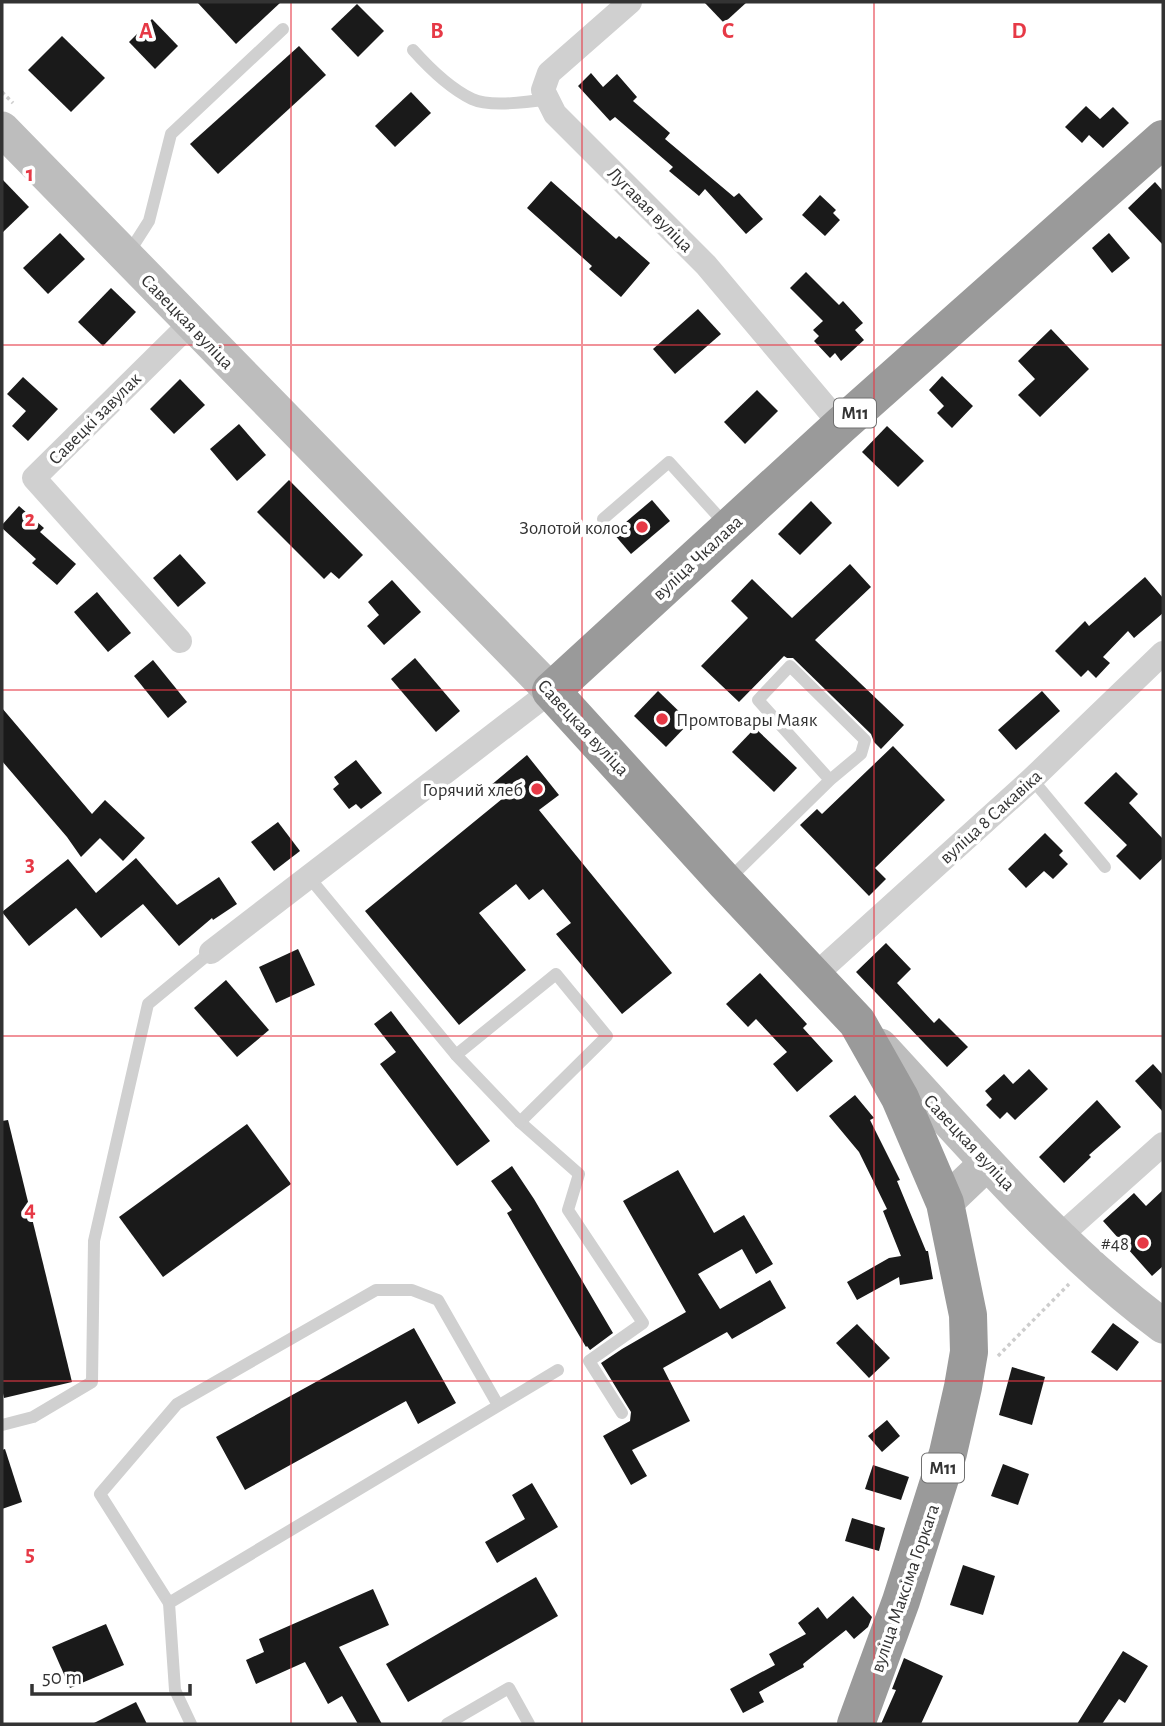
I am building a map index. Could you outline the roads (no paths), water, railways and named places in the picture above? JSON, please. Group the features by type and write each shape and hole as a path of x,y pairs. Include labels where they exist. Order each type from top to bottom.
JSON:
{"highway":[{"name":"вуліца Чкалава","path":"551,691 841,425 1163,139"},
{"name":"Савецкая вуліца","path":"551,691 726,883 857,1021"},
{"name":"вуліца Максіма Горкага","path":"856,1724 901,1601 948,1453 969,1352 968,1315 945,1203 900,1098 857,1021"}],"main road":[{"name":"Савецкая вуліца","path":"2,129 551,691"},
{"name":"Савецкая вуліца","path":"857,1021 987,1163 1060,1236 1127,1299 1163,1326"},
{"path":"945,1203 987,1163"}],"street":[{"path":"548,99 543,90 549,73 630,2"},
{"name":"Лугавая вуліца","path":"548,99 555,114 706,265 841,425"},
{"name":"Савецкі завулак","path":"180,641 34,478 190,324"},
{"name":"вуліца 8 Сакавіка","path":"814,976 1032,779 1163,653"},
{"name":"вуліца Чкалава","path":"211,952 551,691"},
{"path":"1060,1236 1162,1147"}],"lane":[{"path":"126,257 149,221 171,134 283,29"},
{"path":"413,50 438,76 474,100 514,104 548,99"},
{"path":"603,519 669,462 729,528"},
{"path":"726,883 860,754 865,740 790,666 758,699 830,780"},
{"path":"1032,779 1105,867"},
{"path":"308,876 456,1055 520,1122 579,1174 568,1210 643,1323 589,1361 622,1413"},
{"path":"2,1425 33,1417 92,1382 94,1241 148,1004 211,952"},
{"path":"456,1055 556,974 607,1036 520,1122"},
{"path":"191,1724 175,1690 169,1603 100,1494 177,1404 376,1290 412,1290 438,1300 498,1405"},
{"path":"169,1603 558,1370"},
{"path":"447,1724 509,1688 529,1724"}],"place":[{"name":"Золотой колос","path":"642,527"},
{"name":"Промтовары Маяк","path":"662,719"},
{"name":"Горячий хлеб","path":"537,789"},
{"name":"#48","path":"1143,1243"}]}
